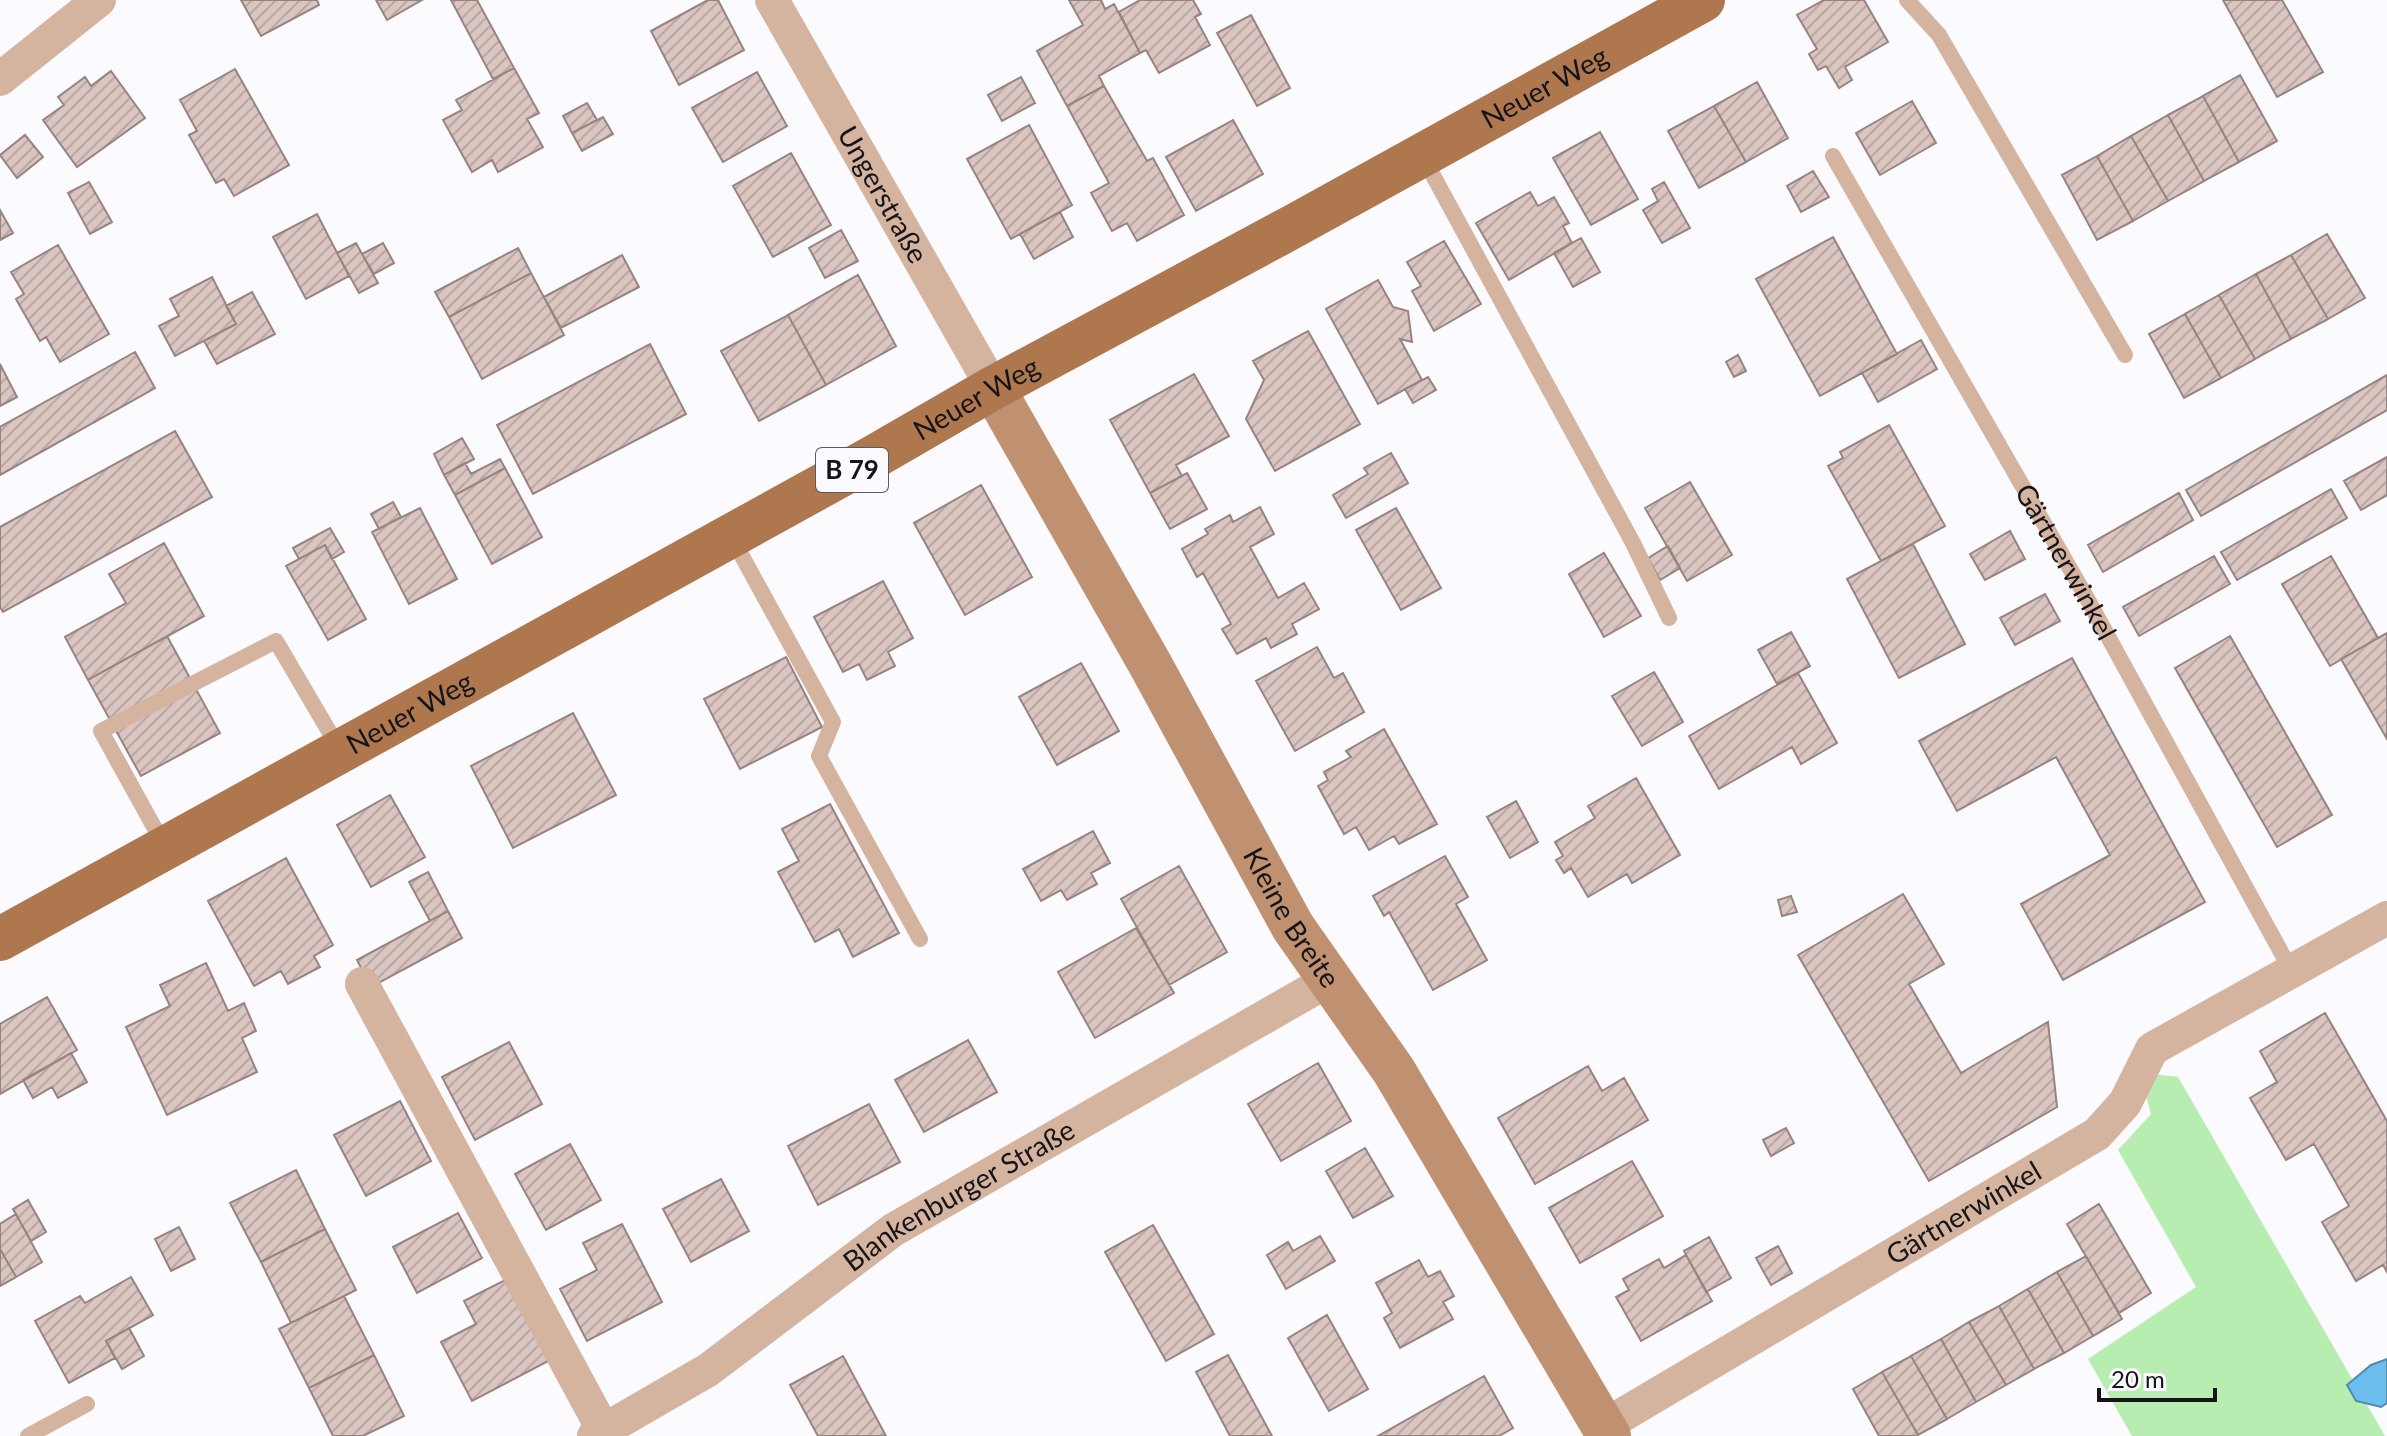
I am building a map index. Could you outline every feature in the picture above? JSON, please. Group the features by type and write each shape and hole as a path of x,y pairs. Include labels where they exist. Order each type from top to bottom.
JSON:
{"main road":[{"name":"Neuer Weg","path":"0,939 859,466 993,388 1703,0"}],"street":[{"path":"0,79 99,0"},
{"name":"Ungerstraße","path":"772,0 993,388"},
{"name":"Kleine Breite","path":"993,388 1150,664 1293,927 1394,1071 1606,1431"},
{"name":"Gärtnerwinkel","path":"1606,1431 2097,1134 2125,1103 2152,1049 2387,918"},
{"name":"Blankenburger Straße","path":"362,984 599,1433 708,1370 893,1230 1329,980"}],"lane":[{"path":"1907,0 1939,35 2125,355"},
{"path":"1422,155 1633,543 1669,618"},
{"name":"Gärtnerwinkel","path":"1833,156 2088,600 2292,972"},
{"path":"731,536 833,722 819,756 920,939"},
{"path":"166,848 101,731 276,641 341,751"},
{"path":"28,1436 87,1404"}],"green space":[{"path":"2154,1074 2178,1077 2385,1436 2132,1436 2088,1359 2196,1287 2118,1150 2151,1114 2146,1096"}],"water":[{"path":"2387,1359 2387,1403 2381,1407 2356,1401 2347,1385 2371,1365"}],"building":[{"path":"241,0 317,0 319,5 261,36"},
{"path":"376,0 422,0 387,20"},
{"path":"451,0 477,0 514,68 493,79"},
{"path":"708,0 718,0 744,50 679,85 651,31"},
{"path":"1069,0 1101,0 1105,9 1114,4 1140,53 1099,76 1104,86 1067,106 1037,51 1083,25"},
{"path":"1140,0 1193,0 1201,14 1195,17 1210,45 1159,73 1146,50 1140,53 1119,12"},
{"path":"1824,0 1864,0 1888,42 1845,67 1852,80 1839,88 1826,66 1818,70 1809,54 1817,49 1797,15"},
{"path":"2223,0 2282,0 2323,72 2277,97"},
{"path":"1251,15 1290,88 1257,106 1217,33"},
{"path":"514,68 539,113 527,119 543,147 498,172 492,160 472,172 443,120 462,110 456,100"},
{"path":"235,69 289,165 234,196 224,179 216,183 189,135 197,131 180,100"},
{"path":"111,71 145,118 77,167 43,120 64,105 58,97 85,77 91,86"},
{"path":"757,72 787,126 723,162 692,108"},
{"path":"2240,75 2277,141 2239,162 2203,96"},
{"path":"1021,77 1035,103 1002,121 988,95"},
{"path":"1757,82 1788,138 1746,162 1714,106"},
{"path":"1104,86 1147,161 1153,158 1184,215 1137,241 1127,223 1112,231 1091,193 1109,183 1067,106"},
{"path":"2203,96 2239,162 2204,181 2168,115"},
{"path":"1912,101 1936,143 1880,175 1856,133"},
{"path":"587,103 597,120 572,133 563,116"},
{"path":"1714,106 1746,162 1699,188 1668,131"},
{"path":"2168,115 2204,181 2168,201 2131,136"},
{"path":"603,117 613,134 582,151 572,133"},
{"path":"1233,120 1263,174 1196,211 1166,157"},
{"path":"1029,125 1072,205 1011,239 967,159"},
{"path":"1600,132 1638,199 1591,225 1553,158"},
{"path":"25,135 43,157 17,178 0,155"},
{"path":"2131,136 2168,201 2133,221 2097,156"},
{"path":"791,153 831,225 773,257 733,186"},
{"path":"2097,156 2133,221 2097,240 2062,175"},
{"path":"1813,171 1829,197 1801,212 1787,186"},
{"path":"89,182 112,222 90,234 68,193"},
{"path":"1664,182 1690,228 1662,243 1643,210 1658,201 1652,189"},
{"path":"1530,192 1538,206 1554,197 1569,223 1563,226 1572,243 1509,280 1476,223"},
{"path":"0,210 13,233 0,240"},
{"path":"1060,212 1073,237 1034,259 1020,234"},
{"path":"317,214 349,276 306,299 273,237"},
{"path":"841,230 858,261 825,278 809,248"},
{"path":"2327,234 2365,298 2328,319 2291,255"},
{"path":"1833,237 1897,354 1820,396 1756,279"},
{"path":"1581,238 1600,272 1573,287 1554,253"},
{"path":"1444,241 1481,304 1434,331 1412,291 1421,286 1407,262"},
{"path":"356,243 378,283 359,293 337,253"},
{"path":"383,243 394,263 374,274 362,254"},
{"path":"58,245 109,334 60,362 46,337 40,341 16,299 24,294 11,272"},
{"path":"518,248 531,273 449,317 435,292"},
{"path":"622,255 639,287 561,328 544,297"},
{"path":"2291,255 2328,319 2291,339 2256,274"},
{"path":"531,273 564,335 482,379 449,317"},
{"path":"2256,274 2291,339 2255,359 2219,295"},
{"path":"858,275 896,346 826,385 788,315"},
{"path":"212,277 236,324 175,356 159,326 179,316 170,299"},
{"path":"1378,280 1393,307 1408,311 1412,342 1400,339 1422,380 1378,404 1326,309"},
{"path":"252,292 275,334 217,364 204,341 236,324 226,306"},
{"path":"2219,295 2255,359 2221,378 2185,314"},
{"path":"2185,314 2221,378 2184,398 2149,334"},
{"path":"788,315 826,385 759,421 721,351"},
{"path":"1308,331 1360,424 1275,471 1246,419 1264,380 1253,361"},
{"path":"1921,340 1937,369 1878,402 1862,373"},
{"path":"650,344 686,414 533,494 497,425"},
{"path":"135,352 155,388 0,475 0,427"},
{"path":"1738,355 1746,371 1734,377 1726,362"},
{"path":"0,364 17,397 0,406"},
{"path":"1194,374 1229,436 1176,465 1182,476 1150,493 1110,420"},
{"path":"2387,375 2387,410 2201,516 2186,490"},
{"path":"1428,377 1436,390 1413,403 1405,389"},
{"path":"1889,425 1945,526 1881,561 1828,466 1843,458 1840,452"},
{"path":"175,431 212,497 3,612 0,607 0,527"},
{"path":"462,438 474,459 444,475 434,454"},
{"path":"1391,453 1408,483 1346,518 1333,495 1368,474 1364,468"},
{"path":"2387,457 2387,495 2361,510 2344,481"},
{"path":"500,459 505,468 455,495 444,475 465,463 471,474"},
{"path":"505,468 542,537 492,564 455,495"},
{"path":"1187,473 1207,509 1170,529 1150,493"},
{"path":"1690,482 1732,555 1687,581 1645,508"},
{"path":"981,485 1032,577 965,615 914,523"},
{"path":"2331,489 2347,518 2237,580 2221,552"},
{"path":"2179,493 2193,520 2103,572 2088,545"},
{"path":"393,502 401,517 379,529 371,514"},
{"path":"1260,507 1274,534 1250,547 1278,598 1304,583 1319,609 1292,624 1297,634 1271,648 1266,638 1237,654 1222,629 1231,624 1203,573 1197,577 1182,549 1208,534 1205,529 1230,515 1233,522"},
{"path":"420,508 457,579 409,604 372,532"},
{"path":"1396,508 1441,588 1401,610 1356,530"},
{"path":"330,528 344,552 332,559 325,545 299,559 293,548"},
{"path":"2010,531 2025,559 1985,580 1970,554"},
{"path":"164,543 204,616 88,680 65,637 126,603 109,574"},
{"path":"1913,544 1965,644 1899,678 1847,579"},
{"path":"325,545 366,619 328,640 286,566"},
{"path":"1668,546 1680,568 1660,580 1648,558"},
{"path":"1604,553 1641,616 1604,637 1569,574"},
{"path":"2214,556 2230,584 2139,636 2123,607"},
{"path":"2331,556 2378,638 2330,666 2282,584"},
{"path":"883,581 913,638 888,652 895,666 867,680 859,664 843,672 814,617"},
{"path":"2045,594 2060,621 2015,645 2000,618"},
{"path":"1791,632 1810,666 1777,684 1758,650"},
{"path":"2387,633 2387,739 2341,659"},
{"path":"167,636 220,733 141,776 88,680"},
{"path":"2230,636 2332,815 2277,847 2175,668"},
{"path":"1317,647 1334,678 1343,673 1364,712 1295,751 1256,681"},
{"path":"786,657 822,727 740,769 704,699"},
{"path":"2072,658 2205,902 2063,980 2021,904 2110,855 2056,757 1957,811 1919,741"},
{"path":"1081,663 1119,731 1057,765 1019,697"},
{"path":"1654,672 1683,722 1642,746 1612,696"},
{"path":"1798,673 1837,743 1801,764 1792,747 1719,789 1689,736"},
{"path":"573,713 616,795 513,848 471,766"},
{"path":"1384,729 1437,824 1399,844 1394,836 1369,850 1356,827 1344,834 1318,786 1328,780 1324,772 1351,757 1346,751"},
{"path":"1636,778 1680,855 1632,883 1627,874 1588,897 1571,868 1564,873 1556,860 1563,856 1555,842 1595,818 1588,806"},
{"path":"390,795 425,857 371,887 337,825"},
{"path":"1516,801 1538,842 1510,858 1487,817"},
{"path":"830,804 899,933 853,957 839,929 815,942 778,872 799,861 782,829"},
{"path":"1093,831 1110,863 1091,873 1097,884 1067,900 1061,890 1041,901 1023,869"},
{"path":"1445,856 1468,897 1456,904 1487,960 1433,990 1389,912 1384,916 1373,896"},
{"path":"286,858 333,945 314,956 320,967 288,984 281,971 254,986 208,901"},
{"path":"1179,866 1227,952 1169,985 1121,899"},
{"path":"428,872 448,911 430,921 409,882"},
{"path":"1903,894 1944,964 1909,984 1961,1073 2048,1022 2057,1107 1929,1181 1798,955"},
{"path":"1791,896 1797,912 1782,916 1778,900"},
{"path":"448,911 462,938 371,987 357,960"},
{"path":"1136,928 1174,993 1095,1038 1058,972"},
{"path":"206,963 228,1011 244,1003 256,1031 242,1038 257,1072 167,1115 126,1027 170,1006 160,985"},
{"path":"47,997 77,1050 0,1094 0,1024"},
{"path":"2325,1013 2387,1121 2387,1272 2383,1265 2356,1281 2322,1222 2349,1206 2314,1144 2286,1160 2250,1098 2277,1082 2260,1051"},
{"path":"968,1040 997,1092 924,1132 895,1080"},
{"path":"509,1042 542,1104 475,1140 442,1077"},
{"path":"71,1053 87,1082 58,1098 52,1087 33,1098 23,1080"},
{"path":"1318,1063 1351,1121 1281,1161 1248,1104"},
{"path":"1588,1066 1602,1091 1624,1078 1648,1120 1535,1184 1498,1118"},
{"path":"400,1101 431,1161 366,1196 334,1135"},
{"path":"869,1104 900,1162 818,1205 788,1146"},
{"path":"1786,1128 1794,1143 1771,1156 1763,1140"},
{"path":"570,1144 601,1200 546,1230 515,1174"},
{"path":"1365,1148 1393,1196 1353,1218 1326,1171"},
{"path":"1632,1161 1663,1216 1580,1263 1549,1208"},
{"path":"296,1170 325,1229 261,1262 230,1203"},
{"path":"721,1179 749,1231 691,1262 663,1209"},
{"path":"28,1200 46,1232 31,1241 13,1209"},
{"path":"2099,1204 2151,1293 2119,1313 2067,1224"},
{"path":"458,1213 482,1258 417,1293 393,1247"},
{"path":"16,1214 42,1262 16,1277 0,1249 0,1224"},
{"path":"622,1224 662,1302 587,1341 560,1289 597,1270 583,1243"},
{"path":"1153,1225 1214,1334 1166,1361 1105,1252"},
{"path":"179,1227 195,1259 171,1271 155,1239"},
{"path":"325,1229 356,1290 291,1323 261,1262"},
{"path":"1320,1236 1335,1261 1286,1289 1267,1255 1288,1242 1293,1251"},
{"path":"1709,1237 1731,1278 1706,1292 1684,1251"},
{"path":"1778,1246 1792,1273 1771,1285 1756,1258"},
{"path":"0,1249 16,1277 0,1286"},
{"path":"1686,1255 1712,1301 1641,1341 1616,1297 1629,1290 1623,1279 1659,1259 1664,1268"},
{"path":"2086,1256 2122,1319 2093,1336 2057,1272"},
{"path":"1419,1260 1428,1277 1440,1271 1454,1296 1443,1302 1453,1319 1400,1348 1384,1318 1392,1313 1376,1283"},
{"path":"2057,1272 2093,1336 2064,1353 2028,1289"},
{"path":"131,1277 153,1315 106,1341 115,1358 69,1383 35,1321 80,1296 85,1303"},
{"path":"507,1279 550,1360 472,1401 441,1342 476,1324 464,1301"},
{"path":"2028,1289 2064,1353 2034,1369 1999,1306"},
{"path":"344,1296 374,1355 309,1388 279,1329"},
{"path":"1999,1306 2034,1369 2006,1385 1969,1322"},
{"path":"1327,1315 1368,1389 1329,1411 1288,1338"},
{"path":"1969,1322 2006,1385 1976,1402 1941,1339"},
{"path":"129,1328 144,1356 122,1369 106,1341"},
{"path":"1941,1339 1976,1402 1947,1419 1911,1356"},
{"path":"374,1355 404,1416 363,1436 333,1436 309,1388"},
{"path":"1228,1355 1272,1436 1230,1436 1196,1372"},
{"path":"843,1356 886,1436 818,1436 790,1385"},
{"path":"1911,1356 1947,1419 1918,1435 1882,1372"},
{"path":"1882,1372 1917,1436 1879,1436 1853,1389"},
{"path":"1484,1376 1513,1428 1499,1436 1378,1436"}]}
